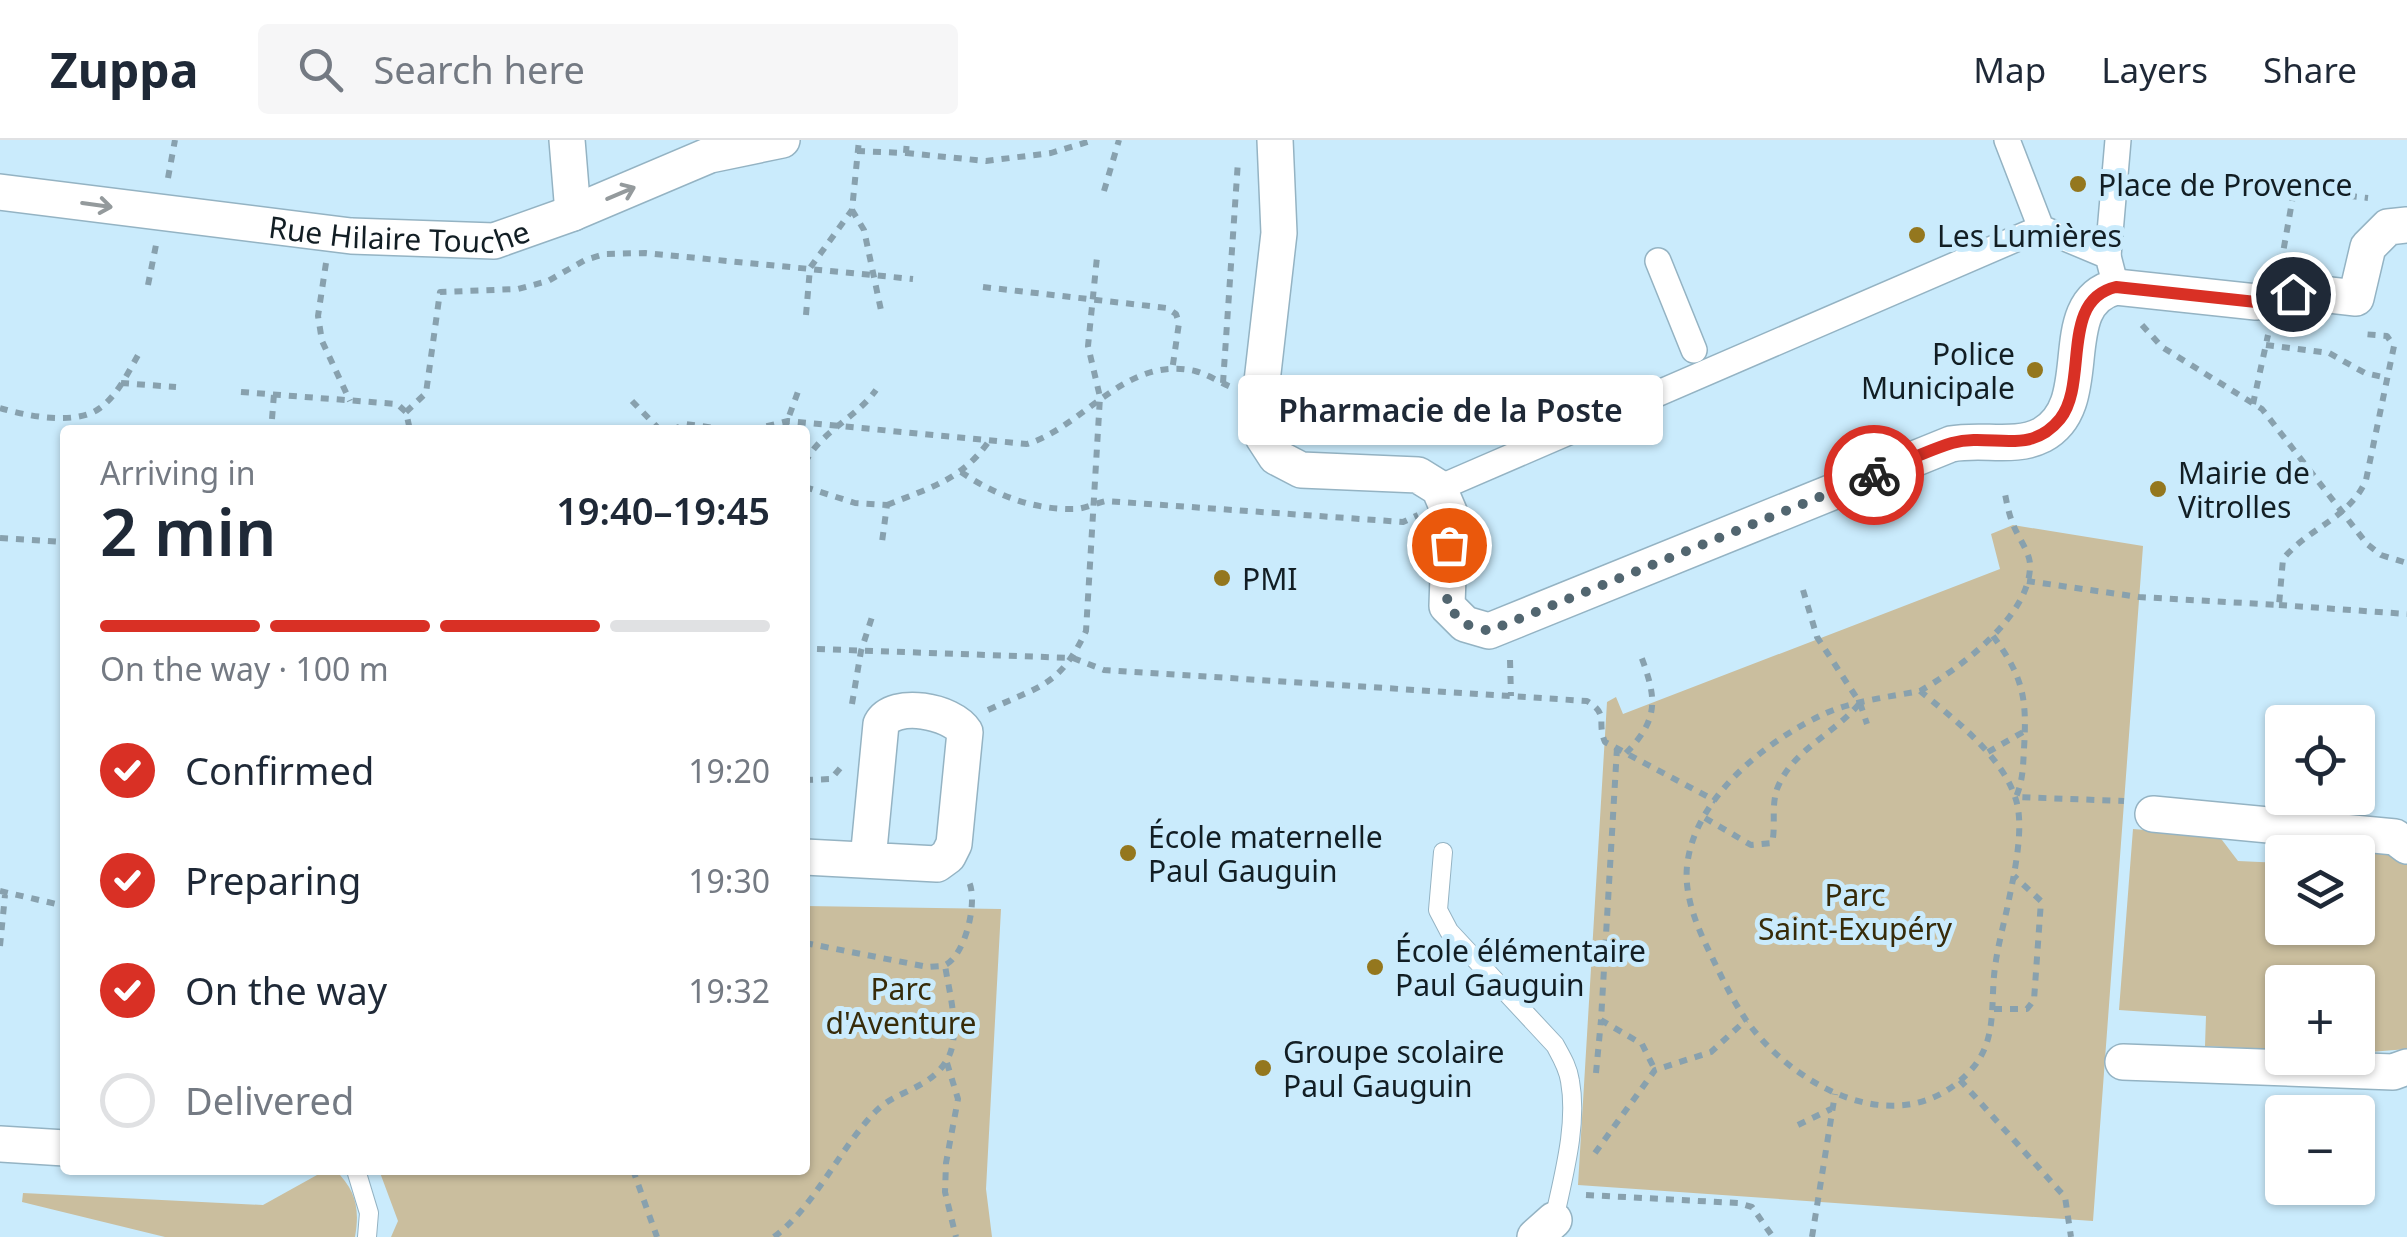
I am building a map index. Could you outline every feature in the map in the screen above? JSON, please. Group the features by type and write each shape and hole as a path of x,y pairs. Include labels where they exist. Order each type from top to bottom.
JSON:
{"street":[{"path":"567,140 573,213"},
{"name":"Rue Hilaire Touche","path":"0,192 331,232 494,241 573,213 710,154 782,140"},
{"path":"1275,140 1279,233 1260,399 1263,436 1276,457 1301,470 1418,475 1439,488 1450,514 1447,606 1465,624 1489,631 1951,444 1976,439 2014,444 2044,434 2069,406 2084,313 2112,272 2118,140"},
{"path":"2007,140 2042,228 2112,272 2256,302 2312,293 2356,298 2368,247 2388,227 2407,225"},
{"path":"1439,488 1699,363 2042,228"},
{"path":"1658,261 1699,363"},
{"path":"810,856 868,860 937,864 948,856 954,844 965,732 950,716 896,709 886,715 881,724 868,860"},
{"path":"2153,814 2395,837 2407,846"},
{"path":"2123,1062 2393,1072 2407,1067"},
{"path":"0,1144 60,1148"}],"lane":[{"path":"1442,852 1438,910 1449,931 1555,1044 1566,1064 1571,1107 1564,1169 1544,1229"},
{"path":"358,1175 369,1213 367,1237"}],"path":[{"path":"806,315 810,268 852,210 859,140"},
{"path":"906,154 908,140"},
{"path":"858,151 986,161 1051,153 1094,140"},
{"path":"1104,192 1119,140"},
{"path":"1222,383 1238,159"},
{"path":"852,210 864,230 882,316"},
{"path":"331,232 318,316 322,341 350,400"},
{"path":"406,412 426,393 440,292 518,290 548,281 585,260 605,254 645,253 913,280"},
{"path":"960,723 1056,678 1073,658 1086,631 1100,398 1088,346 1097,257"},
{"path":"2112,272 2135,318 2162,347 2262,409 2368,544 2381,555 2407,563"},
{"path":"983,288 1167,308 1176,314 1178,324 1172,371"},
{"path":"2278,605 2283,559 2360,496 2366,480 2394,346 2392,340 2352,330 2356,298"},
{"path":"2266,345 2329,353 2364,373 2387,378"},
{"path":"0,408 70,417 98,410 121,384 141,350"},
{"path":"772,425 788,421 843,424 1027,444 1048,437 1100,398 1148,372 1194,370 1319,420 1381,423 1406,442 1453,426 1460,430 1477,471"},
{"path":"121,384 176,387"},
{"path":"786,425 800,386"},
{"path":"810,452 863,408 876,390"},
{"path":"242,392 397,404 406,412 409,425"},
{"path":"272,419 274,394"},
{"path":"632,401 655,425"},
{"path":"810,489 855,503 887,505 962,472 989,440"},
{"path":"962,472 989,492 1018,502 1077,510 1106,500 1402,522 1418,514 1439,488"},
{"path":"1993,636 2018,678 2027,706 2023,774 2016,797 2014,876 1994,974 1994,1009 1984,1051 1960,1080 1925,1101 1876,1106 1835,1094 1778,1054 1746,1020 1723,982 1690,903 1688,859 1716,801 1740,771 1767,748 1825,713 1920,691 1950,672 2006,622 2028,581 2031,564 2004,494"},
{"path":"882,542 887,505"},
{"path":"0,538 60,542"},
{"path":"2028,581 2140,597 2407,614"},
{"path":"1803,590 1826,656 1860,703 1867,724"},
{"path":"817,649 1073,658 1104,670 1587,701 1603,716 1604,742 1716,801"},
{"path":"1626,753 1652,719 1654,701 1641,656"},
{"path":"1920,691 1988,752 2016,797"},
{"path":"1705,818 1750,845 1772,843 1778,787 1804,750 1848,718 1860,703"},
{"path":"1988,752 2025,730"},
{"path":"1617,748 1602,1020 1642,1044 1655,1070"},
{"path":"2016,797 2124,801 2153,814"},
{"path":"810,944 928,967 945,964 957,952 970,923 974,890 964,870 948,856"},
{"path":"1994,1009 2027,1009 2034,1000 2041,901 2014,876"},
{"path":"0,946 3,893 60,905"},
{"path":"945,964 954,1032 947,1062 958,1099 946,1163 945,1192 956,1237"},
{"path":"1588,1162 1655,1070 1711,1052 1746,1020"},
{"path":"774,1237 812,1194 853,1135 884,1104 921,1086 947,1062"},
{"path":"1960,1080 2066,1197 2071,1237"},
{"path":"1812,1237 1835,1094"},
{"path":"1798,1125 1832,1108"},
{"path":"635,1175 657,1237"},
{"path":"1544,1229 1586,1190 1738,1203 1752,1207 1773,1237"}],"green space":[{"name":"Parc Saint-Exupéry","path":"2013,525 2143,546 2093,1221 1578,1185 1607,702 1616,697 1623,714 2000,569 1991,534"},
{"path":"2133,829 2219,836 2238,861 2265,862 2265,945 2375,945 2375,851 2407,863 2407,1049 2375,1052 2375,965 2265,965 2265,1049 2205,1046 2206,1016 2119,1010"},
{"name":"Parc d'Aventure","path":"810,906 1001,909 986,1189 992,1237 391,1237 398,1221 381,1175 810,1175"},
{"path":"317,1175 340,1175 352,1193 356,1209 355,1237 165,1237 22,1202 23,1193 263,1205"}],"way so far":[{"path":"1449,545 1447,606 1465,624 1489,631 1874,475"}],"place":[{"name":"Place de Provence","path":"2078,184"},
{"name":"Les Lumières","path":"1917,235"},
{"name":"Police Municipale","path":"2035,370"},
{"name":"Mairie de Vitrolles","path":"2158,489"},
{"name":"Pharmacie de la Poste","path":"1449,545"},
{"name":"PMI","path":"1222,578"},
{"name":"École maternelle Paul Gauguin","path":"1128,853"},
{"name":"École élémentaire Paul Gauguin","path":"1375,967"},
{"name":"Groupe scolaire Paul Gauguin","path":"1263,1068"}],"route":[{"path":"1874,475 1951,444 1976,439 2014,444 2044,434 2069,406 2084,313 2092,298 2105,290 2116,287 2256,302 2293,294"}]}
